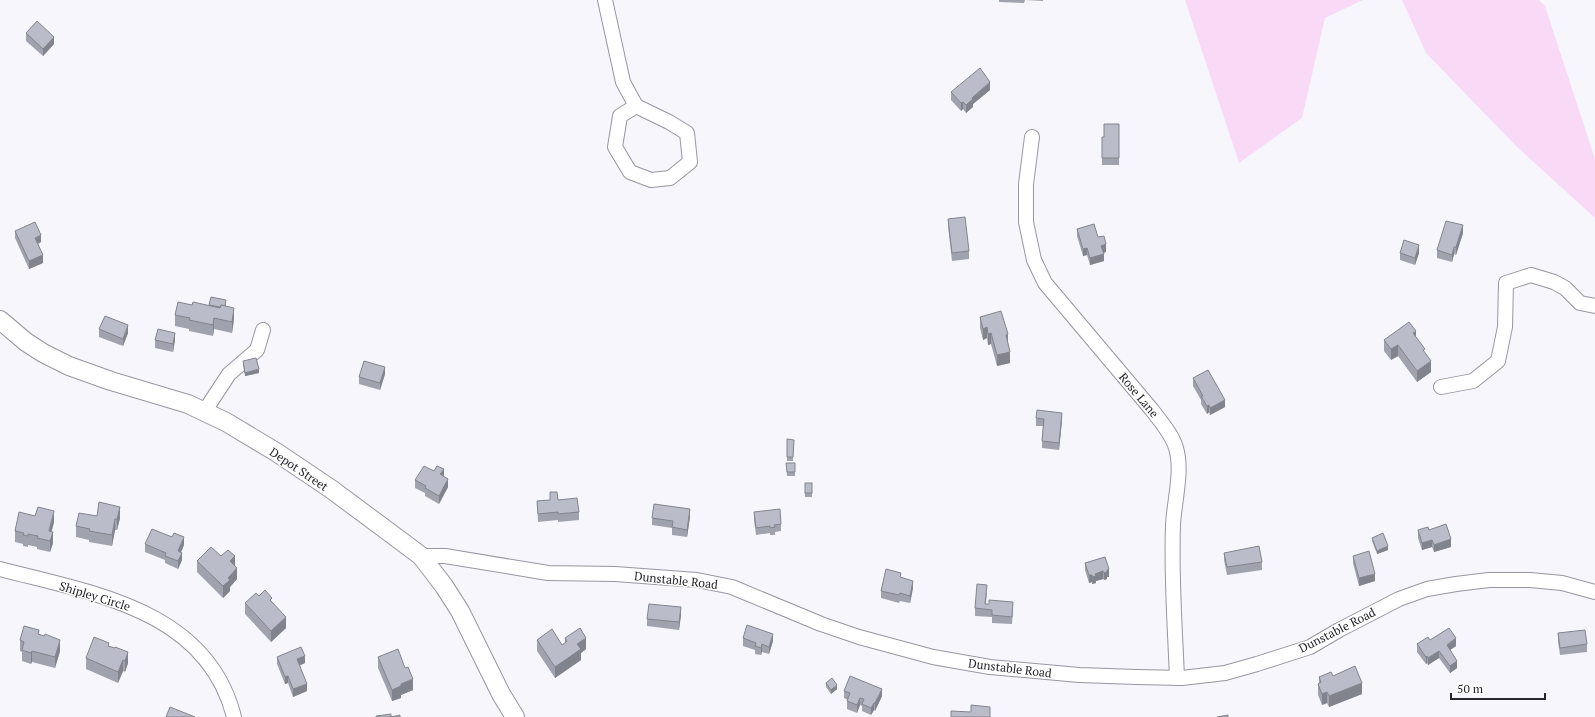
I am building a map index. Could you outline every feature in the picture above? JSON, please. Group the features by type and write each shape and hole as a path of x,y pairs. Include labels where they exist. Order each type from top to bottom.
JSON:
{"main road":[{"name":"Depot Street","path":"1,325 32,346 69,366 111,381 188,404 226,422 276,452 421,556 444,586 460,611 501,694 515,717"}],"street":[{"path":"605,0 623,82 636,106 669,122 687,133 690,162 670,178 651,180 630,172 614,147 620,116 636,106"},
{"name":"Rose Lane","path":"1032,137 1026,184 1026,222 1034,260 1045,283 1152,410 1168,431 1176,449 1178,466 1173,524 1173,601 1177,678"},
{"path":"1442,387 1473,381 1498,361 1505,327 1506,283 1531,275 1554,282 1565,288 1580,303 1595,306"},
{"path":"204,412 229,374 257,350 263,330"},
{"name":"Dunstable Road","path":"421,556 445,556 548,573 615,574 697,580 732,587 821,624 859,637 933,657 990,667 1079,675 1177,678 1225,673 1310,647 1399,599 1442,586 1489,580 1530,580 1562,583 1595,592"},
{"name":"Shipley Circle","path":"0,568 117,600 168,625 188,641 216,674 225,691 234,717"}],"shaded area":[{"path":"1185,0 1363,0 1325,18 1302,118 1239,163"},
{"path":"1402,0 1539,0 1545,6 1595,159 1595,218 1516,146 1426,53"}],"building":[{"path":"37,21 54,37 43,49 26,33"},
{"path":"980,68 990,82 966,105 963,102 961,103 951,92"},
{"path":"1104,124 1119,124 1119,158 1102,158 1102,137 1104,137"},
{"path":"965,217 969,251 952,253 948,219"},
{"path":"1446,221 1463,225 1452,255 1437,250"},
{"path":"35,222 41,235 35,238 43,255 29,261 15,231"},
{"path":"1094,224 1098,237 1104,236 1106,244 1101,246 1104,254 1090,258 1087,248 1083,249 1077,229"},
{"path":"1404,240 1419,245 1415,258 1400,253"},
{"path":"211,297 226,300 225,306 221,305 220,307 209,305"},
{"path":"178,302 192,305 193,302 220,308 221,305 234,308 232,322 214,318 213,325 189,320 190,318 175,315"},
{"path":"1001,311 1008,334 1006,335 1010,352 997,355 991,333 988,334 987,327 983,329 980,317"},
{"path":"105,316 128,325 123,339 99,329"},
{"path":"1409,322 1416,331 1413,333 1425,349 1423,350 1431,361 1417,371 1398,345 1391,349 1384,340"},
{"path":"158,329 175,333 173,344 155,340"},
{"path":"256,358 259,369 245,373 243,361"},
{"path":"364,361 385,367 380,383 359,377"},
{"path":"1208,370 1225,400 1210,408 1201,396 1203,396 1193,378"},
{"path":"1037,410 1062,413 1059,443 1042,441 1044,419 1036,418"},
{"path":"787,439 794,440 793,457 787,457"},
{"path":"786,463 795,463 795,472 787,472"},
{"path":"424,466 434,471 437,466 444,469 440,474 448,479 439,496 415,480"},
{"path":"805,483 812,483 812,493 805,493"},
{"path":"550,492 557,492 558,500 577,498 579,512 538,514 537,501 550,500"},
{"path":"99,502 120,507 117,519 115,519 112,535 89,531 90,529 76,526 79,513 97,516"},
{"path":"654,504 690,509 687,530 672,527 673,521 652,518"},
{"path":"38,507 54,511 49,531 53,532 50,541 37,538 38,536 28,534 28,536 23,535 24,533 15,531 19,512 35,516"},
{"path":"780,509 781,524 774,525 775,527 770,528 770,526 756,528 754,512"},
{"path":"1446,524 1451,539 1434,545 1432,540 1422,543 1418,530 1428,527 1429,530"},
{"path":"152,529 172,537 174,533 184,537 178,551 182,553 178,561 165,556 166,553 145,544"},
{"path":"1383,533 1388,546 1377,551 1372,538"},
{"path":"1259,546 1262,562 1227,567 1224,553"},
{"path":"211,547 221,556 228,550 235,556 230,561 237,568 228,578 230,580 223,586 197,561"},
{"path":"1369,551 1375,574 1359,578 1353,556"},
{"path":"1105,557 1109,569 1107,572 1104,573 1103,571 1092,577 1092,575 1089,575 1085,563"},
{"path":"886,569 901,573 900,577 913,581 910,596 900,593 899,595 881,591"},
{"path":"977,584 987,585 985,604 989,604 989,600 1013,602 1012,617 992,615 992,610 975,608"},
{"path":"265,590 272,598 270,600 286,617 271,631 245,603 256,593 259,596"},
{"path":"649,604 681,607 679,622 647,619"},
{"path":"747,625 773,634 769,647 762,644 761,648 755,646 756,643 743,638"},
{"path":"24,626 39,630 38,634 44,636 45,634 60,640 55,657 22,650 24,642 20,640"},
{"path":"580,628 586,638 577,644 581,649 555,667 537,640 552,629 562,645 567,641 565,638"},
{"path":"1449,628 1456,638 1447,645 1457,661 1450,666 1439,651 1428,658 1417,644 1428,637 1430,640"},
{"path":"1585,630 1587,644 1560,648 1558,633"},
{"path":"94,637 109,643 108,646 128,652 125,661 123,660 118,672 86,658"},
{"path":"301,647 305,656 297,659 307,684 293,689 288,676 285,677 277,657"},
{"path":"398,649 405,668 408,667 413,679 392,690 378,657"},
{"path":"1355,666 1362,683 1329,696 1327,692 1322,694 1318,684 1321,682 1319,677 1331,672 1333,676"},
{"path":"850,676 882,689 871,708 862,704 864,699 860,698 857,705 847,701 850,693 844,691"},
{"path":"832,678 837,685 831,690 826,683"},
{"path":"971,705 990,707 990,717 951,717 951,711 971,712"},
{"path":"170,707 195,717 166,717"},
{"path":"391,714 391,717 376,717 376,716"},
{"path":"1228,715 1228,717 1217,717"}]}
